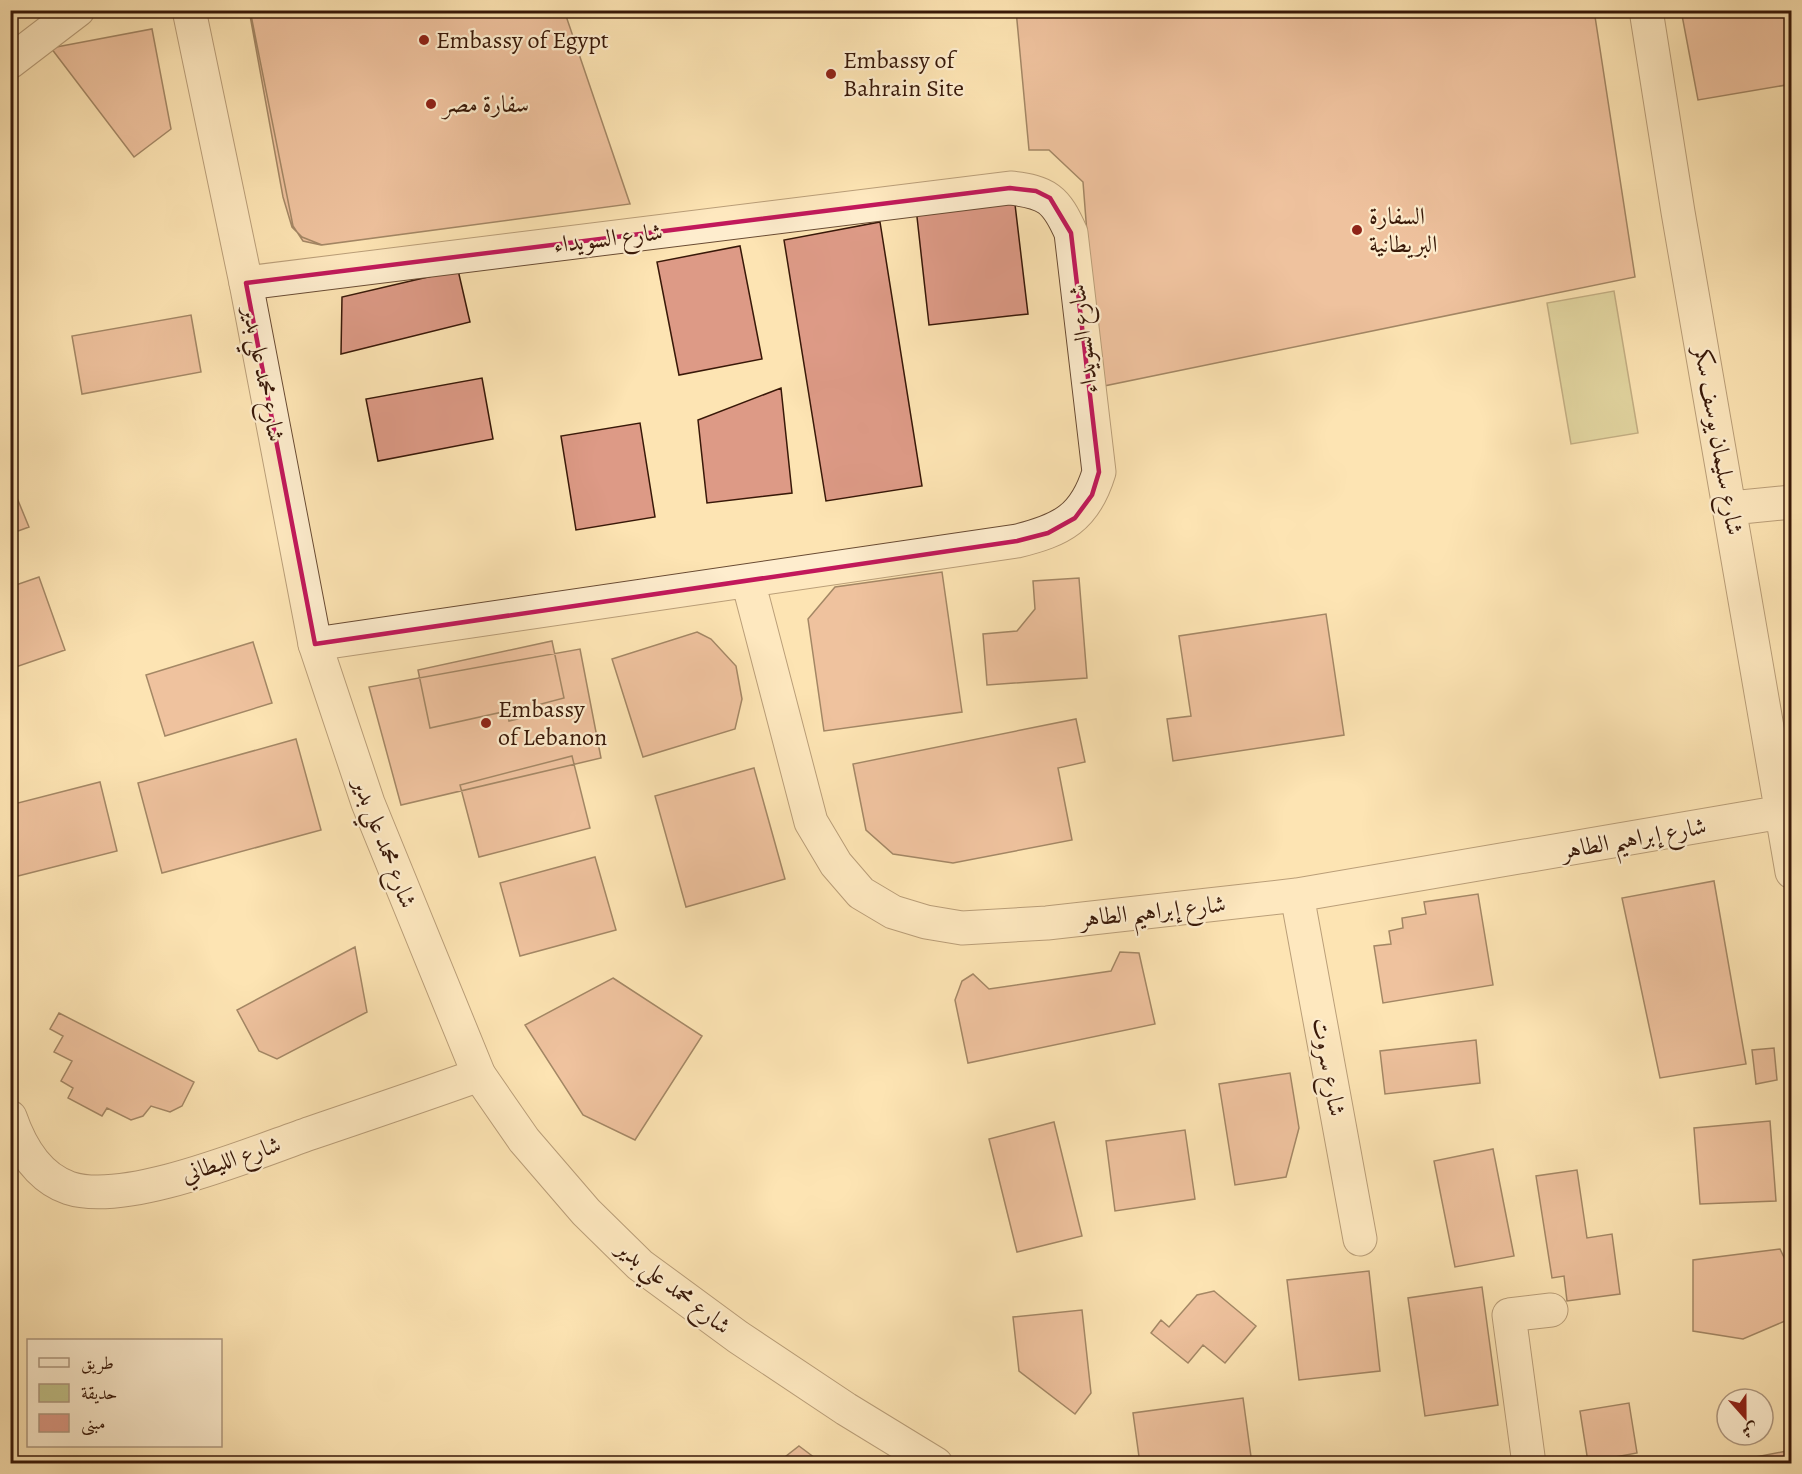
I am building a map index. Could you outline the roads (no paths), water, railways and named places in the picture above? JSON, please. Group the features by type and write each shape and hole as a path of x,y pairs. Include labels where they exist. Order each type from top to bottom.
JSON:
{"street":[{"path":"10,62 78,10"},
{"name":"شارع محمد علي بدير","path":"189,10 246,283 315,644 368,804 479,1076 524,1140 586,1212 640,1265 757,1351 936,1464"},
{"name":"شارع سليمان يوسف سكر","path":"1646,10 1678,212 1731,508 1791,872"},
{"name":"شارع السويداء","path":"246,283 1010,188 1036,191 1050,198 1062,214 1071,233 1099,472 1092,495 1075,518 1048,533 1017,541 315,644"},
{"path":"1731,508 1791,502"},
{"name":"شارع إبراهيم الطاهر","path":"748,581 811,822 836,864 861,893 893,912 926,922 962,928 1047,923 1298,895 1782,812"},
{"name":"شارع سروت","path":"1298,895 1360,1239"},
{"name":"شارع الليطاني","path":"10,1117 29,1158 47,1177 70,1188 124,1190 218,1165 479,1076"},
{"path":"1529,1464 1509,1315 1551,1310"}],"place":[{"name":"Embassy of Egypt","path":"424,40"},
{"name":"Embassy of Bahrain Site","path":"831,74"},
{"name":"سفارة مصر","path":"431,104"},
{"name":"السفارة البريطانية","path":"1357,230"},
{"name":"Embassy of Lebanon","path":"486,723"}]}
